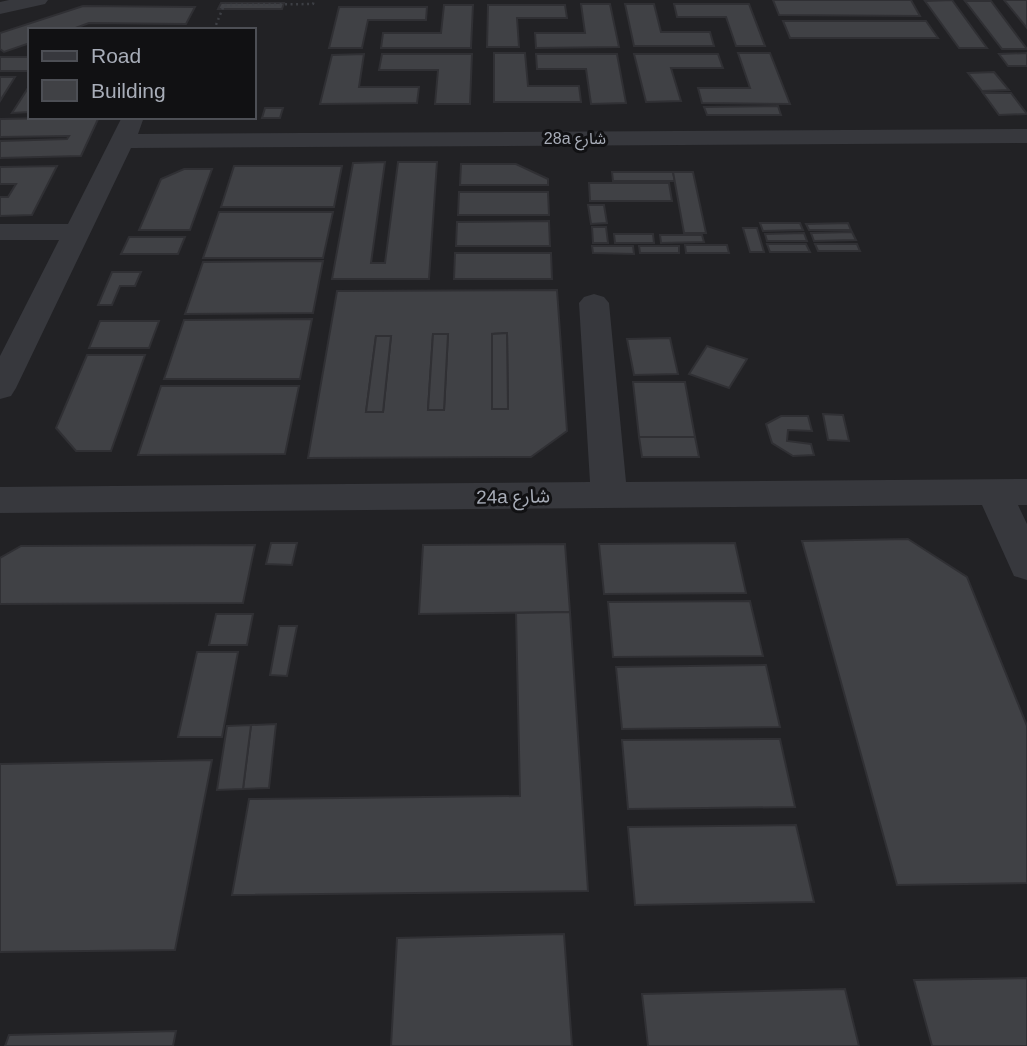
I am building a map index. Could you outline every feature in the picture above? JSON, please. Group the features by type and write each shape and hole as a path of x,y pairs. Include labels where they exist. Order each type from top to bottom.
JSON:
{"street":[{"path":"0,8 38,0"},
{"path":"0,388 128,129"},
{"name":"28a شارع","path":"128,129 1027,136"},
{"path":"0,232 77,232"},
{"path":"594,303 609,495"},
{"path":"1011,492 1027,565"},
{"name":"24a شارع","path":"0,500 1011,492"}],"path":[{"path":"215,28 224,5 313,4 314,0"}],"shaded area":[{"path":"0,0 1027,0 1027,1046 0,1046"}],"building":[{"path":"773,0 911,0 920,16 779,15"},
{"path":"952,0 987,48 959,48 925,1"},
{"path":"1004,0 1027,0 1027,28"},
{"path":"965,1 991,1 1027,49 1002,49"},
{"path":"221,3 284,3 282,9 218,9"},
{"path":"581,4 610,4 619,47 536,48 535,33 585,33"},
{"path":"625,4 654,4 661,32 710,32 714,46 634,46"},
{"path":"674,4 749,4 765,46 736,46 726,17 677,17"},
{"path":"444,5 473,5 471,48 381,48 383,33 441,33"},
{"path":"488,5 565,5 567,18 517,18 519,47 487,47"},
{"path":"83,6 195,7 186,24 89,23 75,28 28,28 28,44 4,52 0,49 0,33"},
{"path":"339,7 427,7 426,20 368,20 362,48 329,48"},
{"path":"783,21 926,21 938,38 790,38"},
{"path":"494,53 525,53 528,86 579,86 581,102 494,102"},
{"path":"738,53 770,53 790,104 702,103 698,88 750,88"},
{"path":"1027,53 1027,66 1008,66 999,54"},
{"path":"364,54 359,87 419,87 417,103 320,104 332,55"},
{"path":"382,54 472,54 470,104 435,104 438,70 379,70"},
{"path":"536,54 617,54 626,103 591,104 586,69 537,69"},
{"path":"634,54 718,54 723,68 671,68 681,101 646,102"},
{"path":"0,57 28,57 28,71 0,71"},
{"path":"994,72 1009,90 982,91 968,73"},
{"path":"0,77 15,77 0,101"},
{"path":"28,88 28,112 12,113"},
{"path":"983,93 1011,93 1027,114 999,115"},
{"path":"778,106 781,115 707,115 704,107"},
{"path":"265,108 283,108 280,118 262,118"},
{"path":"0,119 98,119 81,156 0,158 0,141 67,139 69,136 0,137"},
{"path":"385,162 371,263 385,263 398,162 437,162 429,279 332,279 353,163"},
{"path":"461,164 516,164 548,179 548,185 460,185"},
{"path":"57,166 32,215 0,216 0,197 8,197 16,184 0,184 0,167"},
{"path":"234,166 342,166 334,207 221,207"},
{"path":"184,169 212,169 190,230 139,230 161,179"},
{"path":"612,172 673,172 675,181 613,181"},
{"path":"673,172 693,172 706,233 684,233"},
{"path":"589,183 669,183 672,201 590,201"},
{"path":"459,192 548,192 549,215 458,215"},
{"path":"588,205 604,205 607,223 591,224"},
{"path":"219,212 333,212 323,258 203,258"},
{"path":"549,221 550,246 456,246 457,222"},
{"path":"760,223 800,223 803,230 763,231"},
{"path":"848,223 851,230 809,230 806,224"},
{"path":"592,227 606,227 608,243 593,243"},
{"path":"743,228 757,228 764,252 750,252"},
{"path":"852,232 856,240 814,241 811,233"},
{"path":"804,233 807,241 767,241 765,234"},
{"path":"614,234 653,234 654,243 615,243"},
{"path":"660,235 702,235 704,242 661,243"},
{"path":"129,237 185,237 178,254 121,254"},
{"path":"767,244 806,244 810,252 770,252"},
{"path":"815,244 857,244 860,251 818,251"},
{"path":"685,245 727,245 729,253 686,253"},
{"path":"592,246 633,246 634,254 593,253"},
{"path":"639,246 679,246 679,253 640,253"},
{"path":"455,253 551,253 552,279 454,279"},
{"path":"323,261 313,313 185,314 203,262"},
{"path":"112,272 141,272 135,286 120,286 112,305 98,305"},
{"path":"557,290 567,431 531,457 308,458 337,291","holes":["507,333 508,409 492,409 492,334","433,334 448,334 444,410 428,410","376,336 391,336 383,412 366,412"]},
{"path":"312,319 300,379 164,379 184,320"},
{"path":"100,321 159,321 149,348 89,348"},
{"path":"507,333 508,409 492,409 492,334"},
{"path":"433,334 448,334 444,410 428,410"},
{"path":"376,336 391,336 383,412 366,412"},
{"path":"670,338 678,374 634,375 627,339"},
{"path":"707,346 747,359 729,388 689,374"},
{"path":"87,355 145,355 111,451 76,451 56,428"},
{"path":"633,382 685,382 695,437 639,437"},
{"path":"161,386 299,386 285,454 138,455"},
{"path":"823,414 843,415 849,441 828,440"},
{"path":"781,416 808,416 812,431 788,430 787,441 811,444 814,455 793,456 772,443 766,424"},
{"path":"639,437 695,437 699,457 642,457"},
{"path":"908,539 967,577 1027,726 1027,883 897,885 802,541"},
{"path":"271,543 297,543 292,565 266,564"},
{"path":"735,543 746,593 604,594 599,544"},
{"path":"565,544 570,612 419,614 423,545"},
{"path":"255,545 243,603 0,604 0,558 21,546"},
{"path":"750,601 763,656 613,657 608,602"},
{"path":"570,612 588,891 232,895 249,799 520,796 516,613"},
{"path":"216,614 253,614 247,645 209,645"},
{"path":"279,626 297,626 287,676 270,675"},
{"path":"197,652 238,652 222,737 178,737"},
{"path":"766,665 780,727 622,729 616,667"},
{"path":"276,724 269,788 243,789 251,725"},
{"path":"251,725 243,789 217,790 227,726"},
{"path":"780,739 795,807 628,809 622,740"},
{"path":"212,760 175,950 0,952 0,764"},
{"path":"796,825 814,902 635,905 628,827"},
{"path":"564,934 572,1046 391,1046 397,938"},
{"path":"1027,978 1027,1046 932,1046 914,980"},
{"path":"845,989 859,1046 648,1046 642,994"},
{"path":"176,1031 173,1046 5,1046 9,1035"}]}
